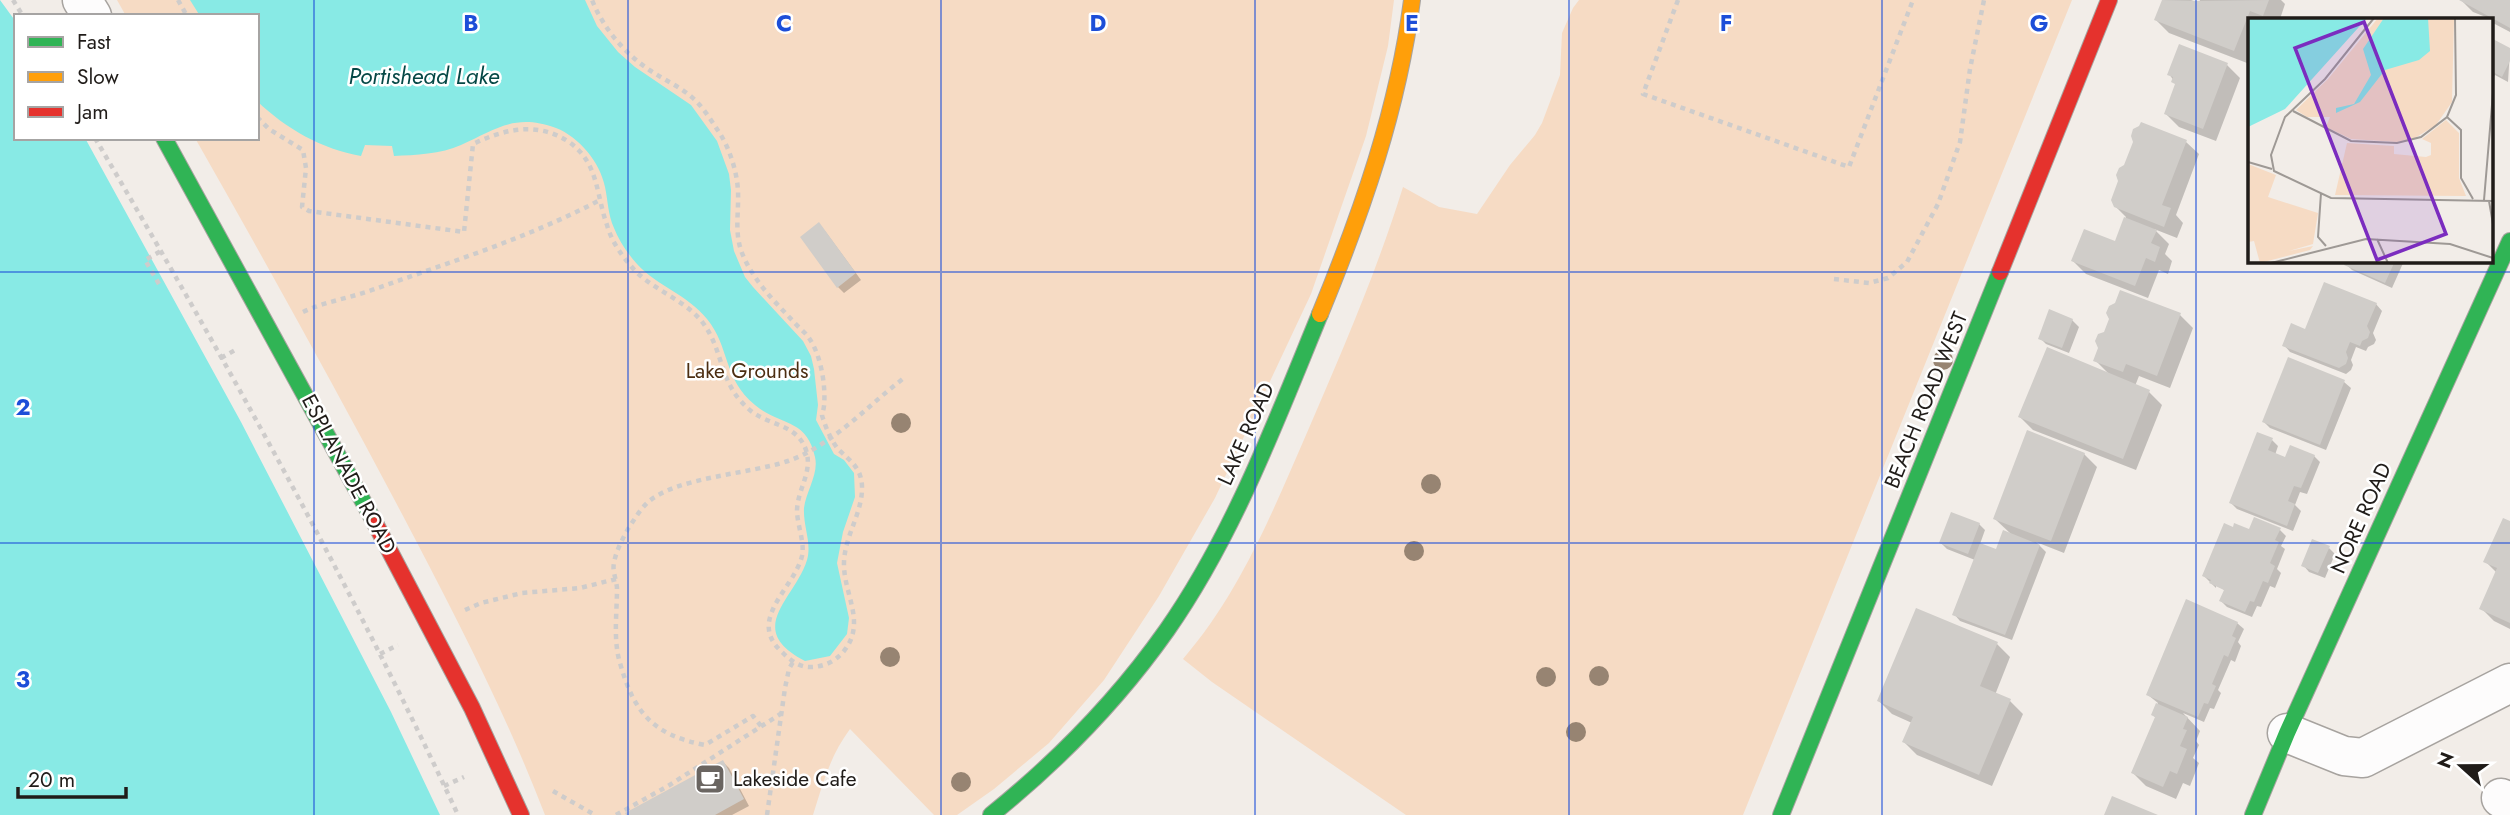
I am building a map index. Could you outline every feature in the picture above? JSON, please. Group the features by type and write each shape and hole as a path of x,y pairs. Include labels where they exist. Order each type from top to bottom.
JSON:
{"street":[{"name":"LAKE ROAD","path":"991,815 1018,794 1097,718 1149,656 1217,546 1276,422 1355,226 1381,145 1398,78 1412,0"},
{"name":"BEACH ROAD WEST","path":"1781,815 2109,0"},
{"name":"ESPLANADE ROAD","path":"165,140 338,452 431,627 498,762 521,815"},
{"name":"NORE ROAD","path":"2253,815 2287,733 2510,241"},
{"path":"2287,733 2344,756 2363,758 2510,683"}],"path":[{"path":"259,119 269,129 303,150 306,168 302,206 309,211 464,232 473,144 520,128 555,135 575,147 599,188 608,231 632,268 686,307 703,324 713,342 728,384 735,394 762,418 797,434 809,450 809,466 797,510 802,556 795,573 771,610 769,621 775,645 793,662 803,667 813,667 833,661 841,655 853,636 856,618 844,562 853,522 862,498 862,480 853,461 829,439 822,418 823,388 817,354 808,337 751,274 740,249 737,230 738,190 723,138 695,100 623,48 602,22 592,0"},
{"path":"1678,0 1643,94 1849,167 1913,0"},
{"path":"1834,279 1869,283 1888,278 1907,262 1938,204 1960,142 1970,69 1984,0"},
{"path":"96,140 296,494 380,654 458,815"},
{"path":"293,318 322,303 361,294 561,221 600,201"},
{"path":"159,284 145,260 161,251"},
{"path":"761,726 753,716 705,745 672,737 650,722 633,702 617,652 617,579 613,566 622,540 638,513 656,496 680,486 788,461 829,439 904,378"},
{"path":"380,654 481,603 522,593 580,588 617,579"},
{"path":"767,815 787,679 793,662"},
{"path":"616,815 668,786 782,713"}],"green space":[{"name":"Lake Grounds","path":"117,0 1394,0 1388,46 1366,136 1311,294 1215,498 1159,596 1104,680 1049,743 994,789 957,815 934,815 850,729 832,760 813,815 545,815 496,700 441,588 326,372 196,140 259,140 259,14 125,14"},
{"path":"1579,0 2072,0 1743,815 1406,815 1212,682 1183,659 1203,634 1238,580 1267,523 1358,312 1403,187 1439,207 1477,214 1542,123 1560,75 1562,33"}],"water":[{"path":"0,0 14,19 14,140 86,140 241,422 391,712 440,815 0,815"},
{"name":"Portishead Lake","path":"190,0 585,0 597,26 618,52 635,67 691,105 717,141 729,174 730,230 734,251 745,277 803,341 814,369 818,405 816,420 834,454 844,460 854,473 855,497 843,532 837,563 849,618 847,634 830,656 805,661 787,649 777,637 775,625 778,613 807,560 809,547 804,508 816,463 811,444 799,429 764,412 745,395 737,385 720,341 707,319 691,303 645,272 630,256 612,223 598,168 580,144 556,128 529,122 506,125 453,148 428,154 394,156 392,146 365,145 361,156 332,148 292,129 259,103 259,14 199,14"}],"building":[{"path":"2162,0 2269,0 2263,16 2250,11 2234,51 2154,20"},
{"path":"2459,0 2510,0 2510,28"},
{"path":"2492,39 2510,48 2510,61 2502,77 2492,72"},
{"path":"2179,44 2228,63 2203,129 2164,114 2175,84 2171,82 2173,77 2167,75"},
{"path":"2141,122 2187,140 2162,205 2171,208 2164,227 2114,207 2111,200 2118,181 2116,175 2124,165 2133,142 2133,129"},
{"path":"2124,217 2157,230 2151,243 2160,247 2155,262 2146,258 2135,286 2071,261 2084,229 2115,241"},
{"path":"819,222 856,273 837,288 800,237"},
{"path":"2346,262 2395,262 2385,283 2344,265"},
{"path":"2324,282 2377,303 2367,326 2370,332 2368,338 2362,341 2360,346 2350,342 2346,352 2346,364 2339,368 2282,346 2291,323 2305,329"},
{"path":"2120,290 2181,313 2157,376 2126,364 2123,372 2093,361 2098,348 2095,341 2098,334 2104,332 2109,319 2106,313 2109,306 2115,303"},
{"path":"2049,309 2073,319 2062,348 2038,339"},
{"path":"2047,347 2150,390 2123,459 2018,417"},
{"path":"2288,357 2345,380 2320,445 2262,422"},
{"path":"2027,430 2085,453 2051,541 1993,519"},
{"path":"2257,432 2273,438 2268,450 2285,457 2290,445 2315,455 2301,488 2294,486 2288,501 2295,504 2287,526 2229,503"},
{"path":"1951,512 1980,523 1968,554 1939,543"},
{"path":"2254,517 2281,528 2275,540 2279,542 2270,563 2275,566 2268,583 2263,581 2254,602 2250,601 2245,612 2219,601 2224,590 2209,583 2211,580 2202,576 2224,523 2233,527 2234,523 2249,529"},
{"path":"2503,518 2510,521 2510,623 2479,609 2497,568 2483,562"},
{"path":"2003,530 2040,545 2005,635 1952,615 1980,543 1996,549"},
{"path":"2312,539 2330,546 2318,573 2301,566"},
{"path":"2186,599 2238,622 2232,636 2236,638 2228,657 2224,655 2212,684 2216,686 2208,704 2204,703 2198,717 2146,695"},
{"path":"1916,608 1998,642 1980,686 2011,699 1979,775 1902,742 1913,717 1877,701"},
{"path":"2156,703 2188,717 2183,729 2187,730 2180,746 2187,749 2177,774 2170,771 2163,787 2131,773 2155,717 2151,715"},
{"name":"Lakeside Cafe","path":"723,760 744,799 715,815 626,815 625,813"},
{"path":"2112,796 2158,815 2104,815"}],"traffic: fast":[{"path":"165,140 376,525"},
{"path":"2253,815 2287,733 2510,241"},
{"path":"1781,815 2000,272"},
{"path":"991,815 1085,729 1128,681 1167,630 1191,593 1233,516 1270,436 1320,314"}],"traffic: slow":[{"path":"1320,314 1377,160 1398,81 1412,0"}],"traffic: jam":[{"path":"2000,272 2109,0"},
{"path":"376,525 472,708 521,815"}],"place":[{"name":"Lakeside Cafe","path":"710,779"}]}
